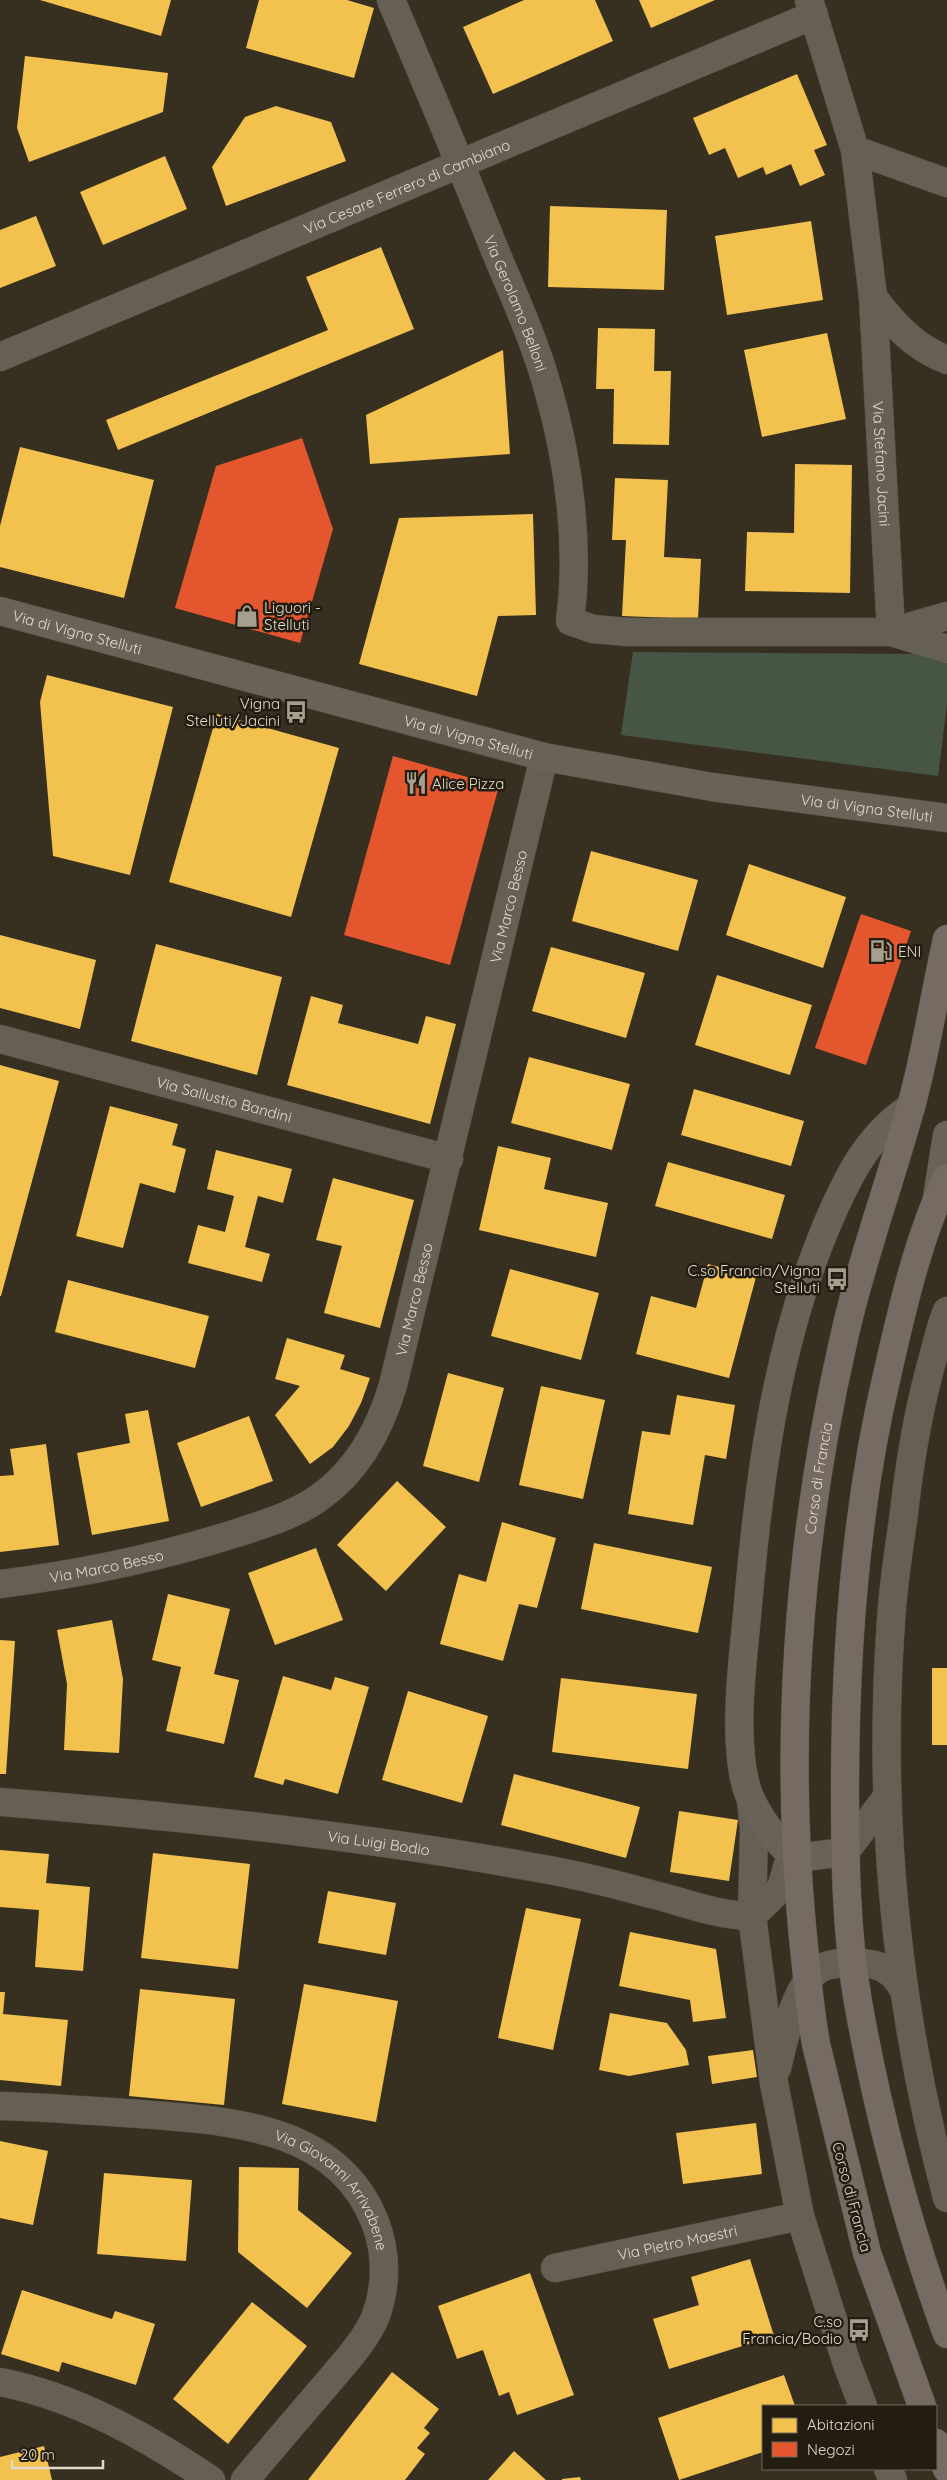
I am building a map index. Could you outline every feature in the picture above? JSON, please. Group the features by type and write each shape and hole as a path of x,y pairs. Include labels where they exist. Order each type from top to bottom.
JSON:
{"main road":[{"name":"Via di Vigna Stelluti","path":"0,611 544,757 702,785 947,818"},
{"name":"Corso di Francia","path":"922,2405 867,2253 820,2064 810,2013 807,1981 796,1858 794,1783 797,1671 816,1483 844,1334 911,1107 947,939"},
{"name":"Corso di Francia","path":"796,1858 778,1841 751,1801 744,1772 741,1718 748,1604 765,1459 793,1317 806,1276 848,1179 862,1154 881,1131 911,1107"},
{"path":"947,1134 942,1188 898,1327 882,1394 865,1488 849,1632 845,1852 853,1963 869,2058 914,2241 947,2334"},
{"path":"796,1858 845,1852"},
{"path":"937,2445 947,2469"}],"street":[{"name":"Via Gerolamo Belloni","path":"391,0 460,162 538,358 555,415 566,473 572,524 573,584 570,621 593,629 628,632 891,632"},
{"name":"Via Cesare Ferrero di Cambiano","path":"0,357 460,162 811,8"},
{"name":"Via Stefano Jacini","path":"811,8 855,150 873,298 891,632"},
{"path":"855,150 947,183"},
{"path":"873,298 904,334 928,352 947,360"},
{"path":"891,632 947,616"},
{"path":"891,632 947,649"},
{"name":"Via Marco Besso","path":"0,1584 91,1570 217,1539 268,1522 320,1498 365,1450 376,1432 388,1403 449,1159 544,757"},
{"name":"Via Sallustio Bandini","path":"0,1039 449,1159"},
{"path":"947,1311 918,1420 893,1599 887,1698 887,1797 893,1900 902,1988 934,2148 947,2198"},
{"path":"845,1852 887,1797"},
{"name":"Corso di Francia","path":"751,1801 754,1829 752,1916 774,2083 800,2216 841,2345 863,2405"},
{"name":"Via Luigi Bodio","path":"0,1802 148,1816 411,1846 534,1867 620,1885 730,1915 752,1916"},
{"path":"752,1916 781,1888 788,1864 796,1858"},
{"path":"807,1981 816,1972 828,1965 853,1963 880,1965 894,1976 902,1988"},
{"name":"Corso di Francia","path":"774,2083 785,2037 807,1981"},
{"name":"Via Giovanni Arrivabene","path":"0,2106 160,2116 247,2125 264,2129 314,2150 347,2176 360,2191 373,2216 383,2248 383,2290 374,2320 358,2346 245,2480"},
{"name":"Via Pietro Maestri","path":"555,2268 800,2216"},
{"path":"0,2382 50,2396 109,2420 142,2436 211,2480"}],"green space":[{"path":"633,652 918,654 947,663 947,705 938,776 621,735"}],"building: Abitazioni":[{"path":"40,0 171,0 161,36"},
{"path":"259,0 347,0 374,8 354,78 246,48"},
{"path":"524,0 595,0 613,41 493,94 463,27"},
{"path":"639,0 715,0 651,28"},
{"path":"25,56 168,73 163,112 29,162 17,128"},
{"path":"797,74 827,145 814,150 825,175 800,186 791,164 766,175 763,167 738,178 725,148 709,155 693,118"},
{"path":"276,106 331,122 346,161 226,206 212,167 245,117"},
{"path":"165,156 187,209 103,245 80,192"},
{"path":"550,206 667,210 664,290 548,287"},
{"path":"36,216 56,266 0,288 0,230"},
{"path":"811,221 823,300 727,315 715,236"},
{"path":"381,247 414,329 118,450 106,420 328,330 306,277"},
{"path":"598,328 655,329 654,371 671,371 669,445 613,444 614,389 596,389"},
{"path":"827,333 846,419 762,437 744,350"},
{"path":"503,350 510,454 370,464 366,415"},
{"path":"20,447 154,480 124,598 0,567 0,526"},
{"path":"795,464 852,465 850,593 745,591 747,532 794,533"},
{"path":"615,478 668,480 664,557 701,559 698,619 622,616 626,540 612,540"},
{"path":"533,514 536,615 498,616 477,696 359,664 399,518"},
{"path":"47,675 173,707 130,875 53,856 40,702"},
{"path":"217,714 339,748 291,917 169,882"},
{"path":"591,851 698,880 678,951 572,921"},
{"path":"749,864 846,897 823,968 726,935"},
{"path":"0,935 96,960 80,1029 0,1008"},
{"path":"156,944 282,977 257,1075 131,1041"},
{"path":"551,947 645,973 626,1038 532,1011"},
{"path":"717,975 812,1005 790,1075 695,1045"},
{"path":"311,996 343,1005 338,1023 418,1044 426,1016 456,1024 430,1124 287,1085"},
{"path":"529,1057 630,1084 612,1150 511,1123"},
{"path":"0,1065 59,1081 1,1296 0,1296"},
{"path":"694,1089 804,1121 791,1166 681,1135"},
{"path":"110,1106 178,1124 172,1145 186,1149 175,1193 140,1183 123,1248 76,1236"},
{"path":"498,1146 551,1158 544,1189 608,1203 596,1257 479,1230"},
{"path":"216,1150 292,1169 283,1203 258,1196 245,1247 270,1254 262,1282 188,1263 198,1225 225,1232 234,1196 207,1189"},
{"path":"668,1162 785,1195 772,1239 655,1206"},
{"path":"333,1178 414,1200 380,1328 324,1313 342,1246 316,1240"},
{"path":"708,1264 756,1277 729,1378 636,1354 651,1296 696,1308"},
{"path":"510,1269 599,1293 581,1360 491,1336"},
{"path":"68,1280 209,1316 195,1368 55,1332"},
{"path":"287,1338 345,1355 340,1369 370,1378 361,1403 349,1426 333,1447 310,1464 275,1415 300,1386 275,1379"},
{"path":"448,1373 504,1388 479,1482 423,1466"},
{"path":"541,1386 605,1400 583,1499 519,1485"},
{"path":"677,1395 735,1405 726,1459 705,1455 693,1525 628,1514 642,1431 670,1435"},
{"path":"148,1410 169,1521 92,1535 77,1453 130,1443 125,1414"},
{"path":"249,1416 273,1481 201,1507 177,1443"},
{"path":"46,1444 59,1545 0,1552 0,1476 14,1475 10,1449"},
{"path":"397,1481 446,1527 386,1591 337,1545"},
{"path":"502,1522 556,1538 537,1608 519,1604 503,1661 440,1644 459,1574 486,1582"},
{"path":"594,1543 712,1567 698,1633 581,1609"},
{"path":"316,1548 343,1620 275,1645 248,1573"},
{"path":"168,1594 230,1609 214,1674 239,1680 224,1744 166,1731 181,1667 152,1660"},
{"path":"112,1620 123,1679 119,1753 64,1750 67,1684 57,1630"},
{"path":"0,1640 15,1641 6,1774 0,1774"},
{"path":"932,1668 947,1668 947,1745 932,1745"},
{"path":"283,1676 331,1690 335,1677 369,1687 338,1794 285,1779 283,1785 254,1777"},
{"path":"561,1678 697,1694 688,1769 552,1752"},
{"path":"408,1691 488,1716 462,1803 382,1780"},
{"path":"514,1774 640,1807 626,1858 501,1825"},
{"path":"679,1811 738,1820 729,1881 670,1872"},
{"path":"0,1850 49,1854 46,1883 90,1887 83,1971 35,1967 39,1910 0,1907"},
{"path":"153,1853 250,1864 238,1969 141,1958"},
{"path":"328,1891 396,1903 386,1955 318,1943"},
{"path":"526,1908 581,1919 553,2050 498,2038"},
{"path":"630,1932 716,1949 726,2018 693,2022 690,2000 619,1986"},
{"path":"304,1984 398,2001 376,2122 282,2104"},
{"path":"140,1989 235,1999 224,2105 129,2096"},
{"path":"0,1992 5,1992 3,2014 68,2020 61,2086 0,2080"},
{"path":"610,2013 667,2023 686,2050 689,2065 629,2076 599,2070"},
{"path":"753,2050 757,2077 712,2084 708,2056"},
{"path":"756,2123 762,2174 683,2184 676,2133"},
{"path":"0,2141 48,2151 33,2225 0,2218"},
{"path":"239,2167 299,2168 298,2210 352,2253 307,2308 238,2252"},
{"path":"104,2173 192,2180 186,2261 97,2254"},
{"path":"750,2259 774,2336 669,2369 653,2319 699,2305 691,2277"},
{"path":"530,2273 574,2395 517,2415 509,2392 499,2396 483,2350 457,2359 438,2306"},
{"path":"22,2290 112,2319 115,2311 155,2324 136,2385 62,2362 59,2372 1,2354"},
{"path":"252,2302 307,2346 228,2444 173,2399"},
{"path":"392,2372 439,2409 424,2428 430,2433 417,2448 425,2454 405,2480 308,2480"},
{"path":"784,2375 795,2405 762,2405 762,2452 679,2480 658,2418"},
{"path":"44,2446 52,2480 0,2480 0,2457"},
{"path":"514,2451 546,2480 488,2480"},
{"path":"580,2477 581,2480 562,2480 562,2479"}],"building: Negozi":[{"path":"302,438 333,529 300,643 175,608 216,466"},
{"path":"393,756 499,786 450,965 344,935"},
{"path":"861,914 911,931 866,1065 815,1048"}],"place":[{"name":"Liguori - Stelluti","path":"247,616"},
{"name":"Vigna Stelluti/Jacini","path":"296,712"},
{"name":"Alice Pizza","path":"416,783"},
{"name":"ENI","path":"881,951"},
{"name":"C.so Francia/Vigna Stelluti","path":"837,1279"},
{"name":"C.so Francia/Bodio","path":"859,2330"}]}
